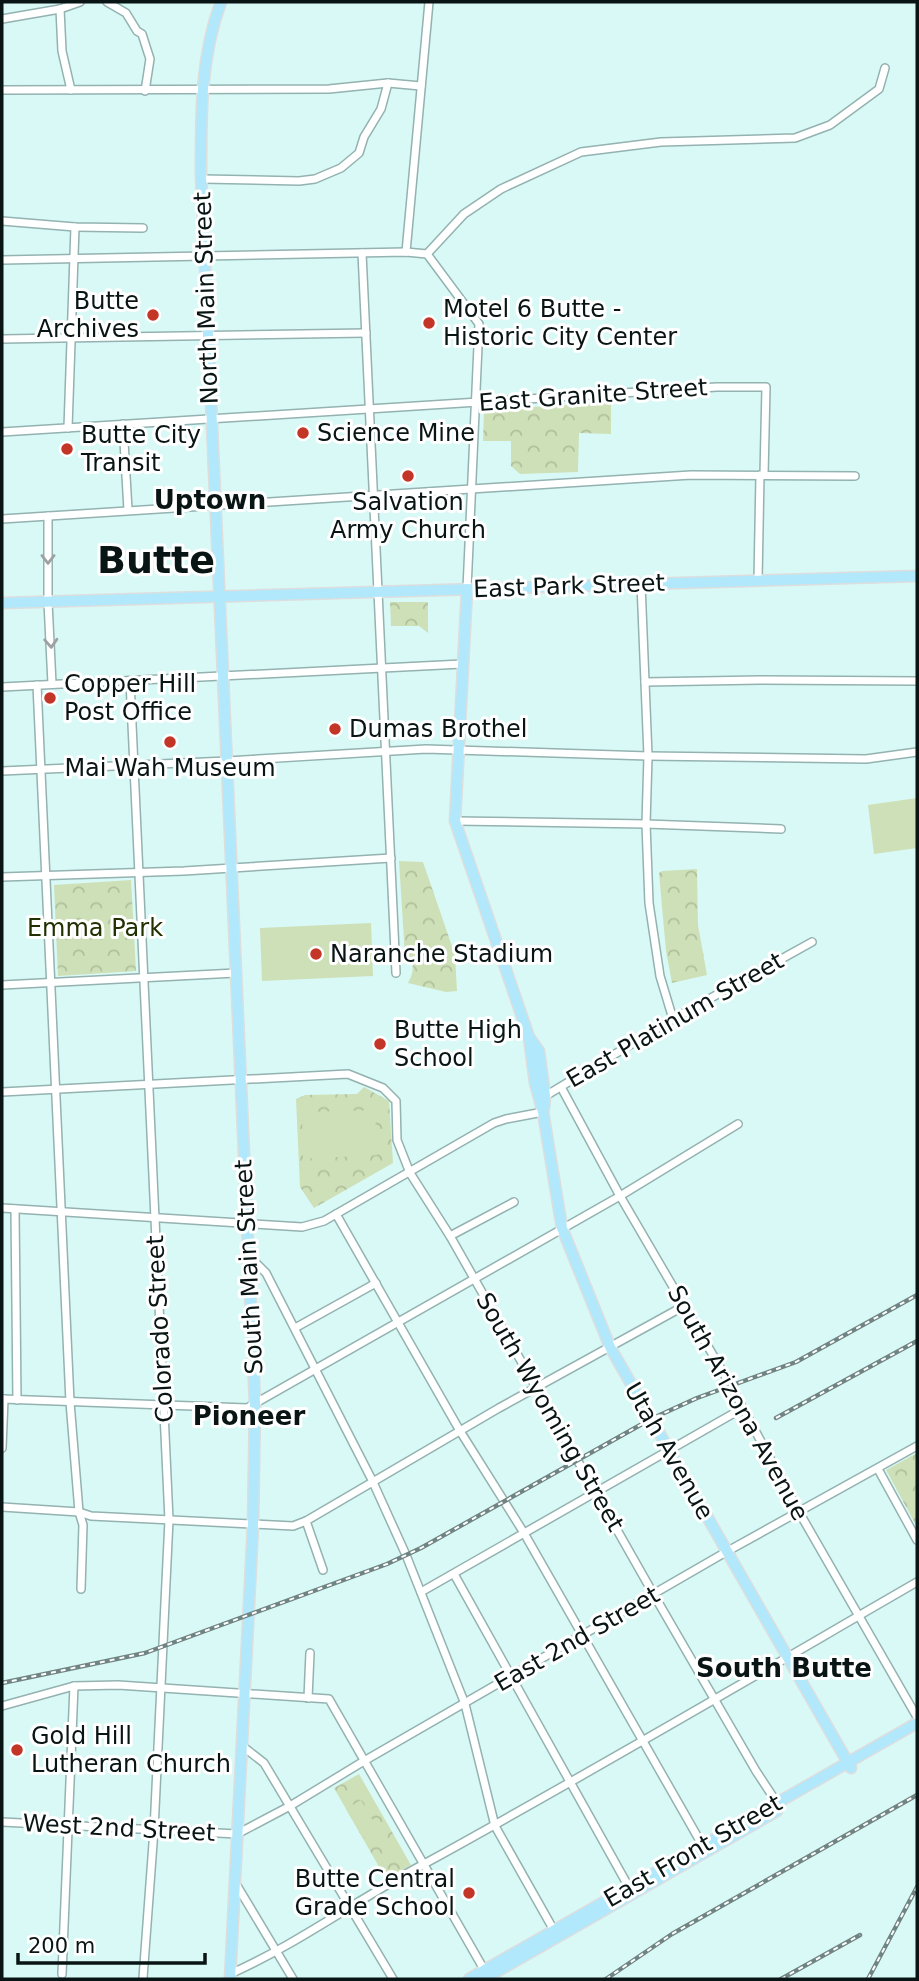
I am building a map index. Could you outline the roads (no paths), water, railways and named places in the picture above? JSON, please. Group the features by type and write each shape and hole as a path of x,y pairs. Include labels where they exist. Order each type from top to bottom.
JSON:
{"main road":[{"name":"North Main Street","path":"220,597 211,419 201,91 208,48 221,2"},
{"name":"East Park Street","path":"2,603 917,576"},
{"path":"467,589 455,821 529,1038"},
{"name":"South Main Street","path":"220,597 255,1404 253,1525 230,1977"},
{"name":"Utah Avenue","path":"529,1038 539,1051 543,1112 562,1228 610,1348 850,1766"},
{"name":"Utah Avenue","path":"529,1038 542,1098"},
{"name":"East Front Street","path":"850,1766 917,1723"},
{"name":"East Front Street","path":"468,1979 485,1975 779,1806 917,1731"}],"street":[{"path":"2,19 60,9 80,2"},
{"path":"107,2 126,13 137,31 142,34 150,59 145,91"},
{"path":"405,252 429,2"},
{"path":"60,9 62,51 71,90"},
{"path":"427,254 473,207 501,189 581,152 661,142 795,138 830,125 879,89 885,68"},
{"path":"202,178 299,181 315,179 341,168 359,153 363,137 381,109 388,83"},
{"path":"2,90 329,89 388,83 421,86"},
{"path":"2,221 75,227 143,228"},
{"path":"68,428 75,227"},
{"path":"2,260 405,252 427,254 479,324 467,589"},
{"path":"362,253 396,973"},
{"path":"2,339 69,340 366,333"},
{"name":"East Granite Street","path":"2,432 717,387 766,387 762,475"},
{"path":"123,424 128,510"},
{"path":"2,519 691,475 855,476"},
{"path":"758,580 762,475"},
{"path":"48,516 52,684"},
{"path":"641,584 648,756 646,824 649,903 660,976 673,1019"},
{"path":"2,687 462,664"},
{"name":"Colorado Street","path":"130,681 169,1520 154,1830 143,1978"},
{"path":"645,682 917,681"},
{"path":"37,685 70,1402 79,1512 83,1525 81,1590"},
{"path":"2,771 387,751 457,750 866,759 917,752"},
{"path":"455,821 781,829"},
{"path":"2,877 232,869 391,858"},
{"name":"East Platinum Street","path":"542,1098 673,1019 812,942"},
{"path":"2,985 236,973"},
{"name":"South Wyoming Street","path":"241,1080 348,1074 392,1094 396,1101 397,1140 410,1173 450,1236 654,1595 779,1806"},
{"path":"2,1092 241,1080"},
{"name":"South Arizona Avenue","path":"561,1087 620,1196 917,1717"},
{"path":"2,1208 302,1227 324,1221 494,1123 543,1112"},
{"path":"2,1448 3,1399 247,1408 620,1196 738,1124"},
{"path":"450,1236 514,1202"},
{"path":"15,1209 17,1400"},
{"path":"336,1214 705,1848"},
{"path":"248,1256 266,1273 372,1480 421,1592 465,1704 495,1826 556,1934"},
{"path":"295,1328 376,1283"},
{"path":"2,1507 79,1512 91,1516 293,1526 684,1306"},
{"path":"421,1592 743,1408"},
{"name":"East 2nd Street","path":"237,1834 290,1806 364,1760 726,1552 917,1446"},
{"path":"878,1469 917,1540"},
{"path":"306,1521 323,1570"},
{"path":"454,1574 631,1891"},
{"path":"230,1977 422,1864 495,1826 917,1582"},
{"path":"308,1698 310,1653"},
{"path":"62,1974 74,1686"},
{"path":"2,1706 74,1686 161,1687 329,1699 485,1975"},
{"path":"242,1745 264,1763 393,1979"},
{"name":"West 2nd Street","path":"2,1822 237,1834"},
{"path":"235,1881 293,1979"}],"railway":[{"path":"2,1683 145,1653 387,1564 421,1548 651,1419 697,1398 796,1362 917,1295"},
{"path":"776,1418 917,1341"},
{"path":"606,1979 672,1934 917,1795"},
{"path":"868,1979 917,1887"},
{"path":"781,1979 860,1935"}],"place":[{"name":"Butte Archives","path":"153,315"},
{"name":"Motel 6 Butte - Historic City Center","path":"429,323"},
{"name":"Science Mine","path":"303,433"},
{"name":"Butte City Transit","path":"67,449"},
{"name":"Salvation Army Church","path":"408,476"},
{"name":"Copper Hill Post Office","path":"50,698"},
{"name":"Dumas Brothel","path":"335,729"},
{"name":"Mai Wah Museum","path":"170,742"},
{"name":"Naranche Stadium","path":"316,954"},
{"name":"Butte High School","path":"380,1044"},
{"name":"Gold Hill Lutheran Church","path":"17,1750"},
{"name":"Butte Central Grade School","path":"469,1893"}],"district":[{"name":"Uptown","path":"210,500"},
{"name":"Butte","path":"156,560"},
{"name":"Pioneer","path":"249,1416"},
{"name":"South Butte","path":"784,1668"}],"park label":[{"name":"Emma Park","path":"95,928"}]}
